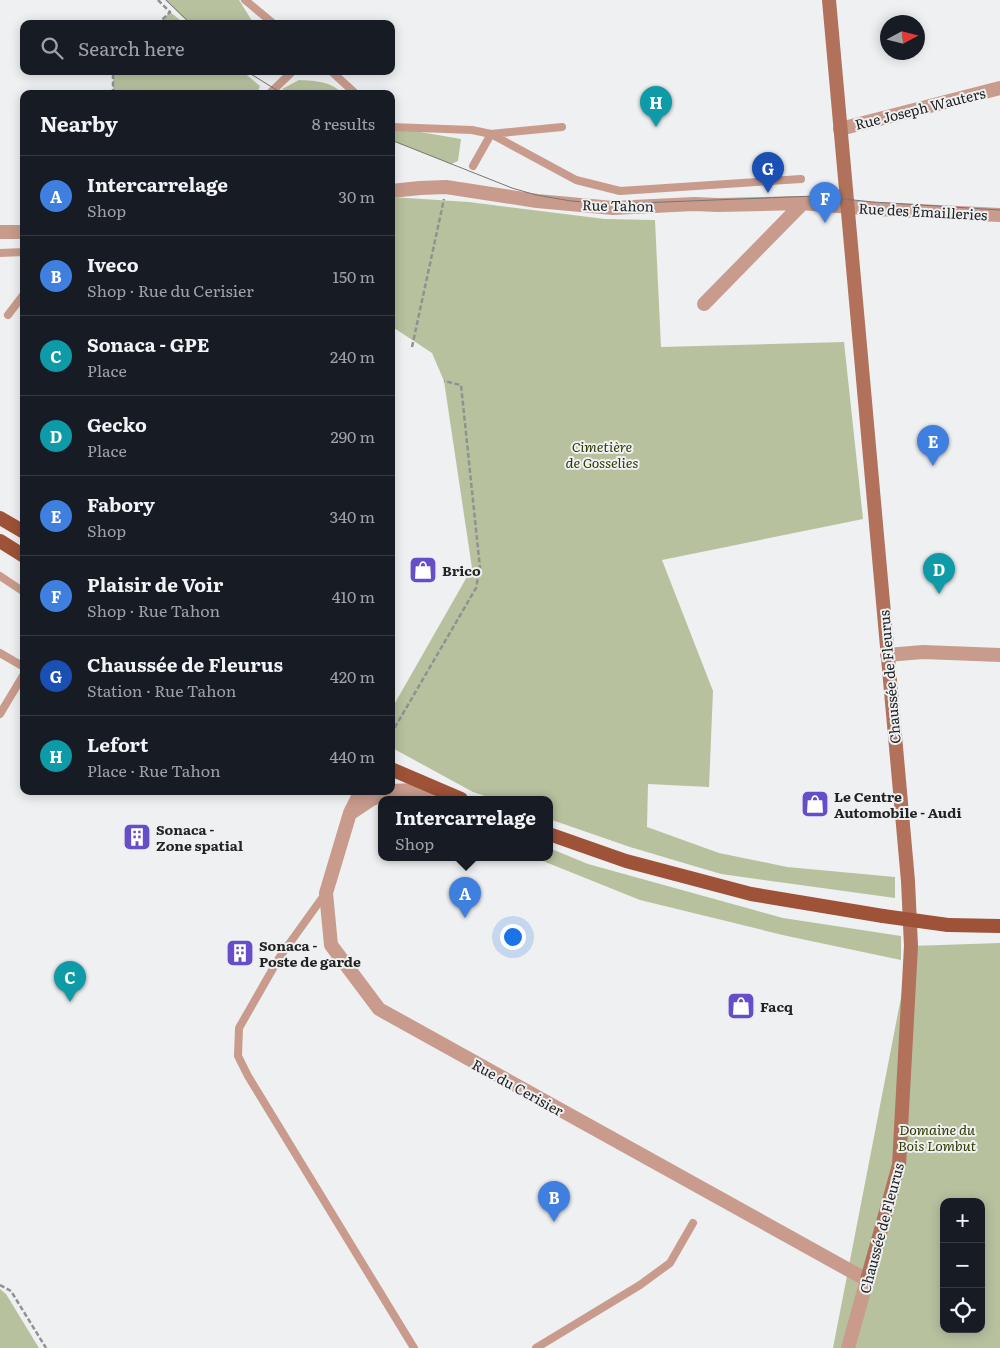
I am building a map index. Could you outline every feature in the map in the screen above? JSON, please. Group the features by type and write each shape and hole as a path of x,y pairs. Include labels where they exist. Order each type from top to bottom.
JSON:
{"main road":[{"name":"Chaussée de Fleurus","path":"829,0 908,881 911,946 899,1165 867,1280"},
{"path":"0,518 20,530"},
{"path":"0,541 20,554"},
{"path":"395,771 454,796"},
{"path":"553,835 626,861 751,894 948,925 1000,926"}],"street":[{"name":"Rue Joseph Wauters","path":"840,129 1000,88"},
{"name":"Rue Tahon","path":"395,191 446,188 537,201 613,208 694,204 801,203 847,206"},
{"path":"704,304 801,206 801,203"},
{"name":"Rue des Émailleries","path":"847,206 1000,215"},
{"path":"0,232 20,232"},
{"path":"887,655 923,652 1000,655"},
{"path":"395,791 436,789"},
{"path":"349,795 350,813 378,796"},
{"name":"Rue du Cerisier","path":"359,795 350,813 326,893 331,945 379,1009 867,1280"},
{"name":"Chaussée de Fleurus","path":"848,1348 867,1280"}],"lane":[{"path":"245,0 269,20"},
{"path":"273,90 288,75"},
{"path":"335,75 352,90"},
{"path":"395,127 472,130 491,134 576,180 620,191 800,179"},
{"path":"491,134 562,127"},
{"path":"473,166 491,134"},
{"path":"0,253 20,252"},
{"path":"8,315 20,299"},
{"path":"0,576 20,589"},
{"path":"0,653 20,665"},
{"path":"0,714 20,681"},
{"path":"326,893 279,958 256,996 239,1028 238,1056 248,1076 414,1348"},
{"path":"536,1348 640,1286 670,1262 693,1223"}],"path":[{"path":"158,0 170,12 162,20"},
{"path":"113,75 113,90"},
{"path":"412,347 446,188"},
{"path":"395,727 476,588 480,568 461,385 444,381"},
{"path":"0,1285 11,1291 46,1348"}],"green space":[{"path":"165,0 239,0 252,20 186,20"},
{"path":"170,12 180,20 162,20"},
{"path":"113,75 247,75 260,86 258,90 113,90"},
{"path":"299,80 317,81 333,86 338,90 284,90 282,89"},
{"path":"395,128 461,139 458,161 451,164 395,142"},
{"name":"Cimetière de Gosselies","path":"395,197 469,202 605,219 655,220 661,347 844,342 863,519 662,560 713,691 709,787 648,784 647,827 719,853 787,867 895,877 895,898 721,874 630,847 553,820 553,796 485,796 473,792 395,749 395,703 472,568 444,381 432,353 395,329"},
{"path":"553,850 588,864 783,918 901,936 901,960 787,936 640,900 543,861 553,861"},
{"name":"Domaine du Bois Lombut","path":"1000,943 1000,1348 833,1348 911,946"},
{"path":"0,1289 6,1294 39,1348 0,1348"}],"tram line":[{"path":"166,0 187,20"},
{"path":"252,75 277,90"},
{"path":"395,142 512,188 536,195 571,201 614,204 815,196 873,202 1000,210"}],"place":[{"name":"Lefort","path":"656,127"},
{"name":"Chaussée de Fleurus","path":"768,193"},
{"name":"Plaisir de Voir","path":"825,223"},
{"name":"Fabory","path":"933,466"},
{"name":"Brico","path":"423,570"},
{"name":"Gecko","path":"939,594"},
{"name":"Le Centre Automobile - Audi","path":"815,804"},
{"name":"Sonaca - Zone spatial","path":"137,837"},
{"name":"Intercarrelage","path":"465,918"},
{"name":"Sonaca - Poste de garde","path":"240,953"},
{"name":"Sonaca - GPE","path":"70,1002"},
{"name":"Facq","path":"741,1006"},
{"name":"Iveco","path":"554,1222"}]}
